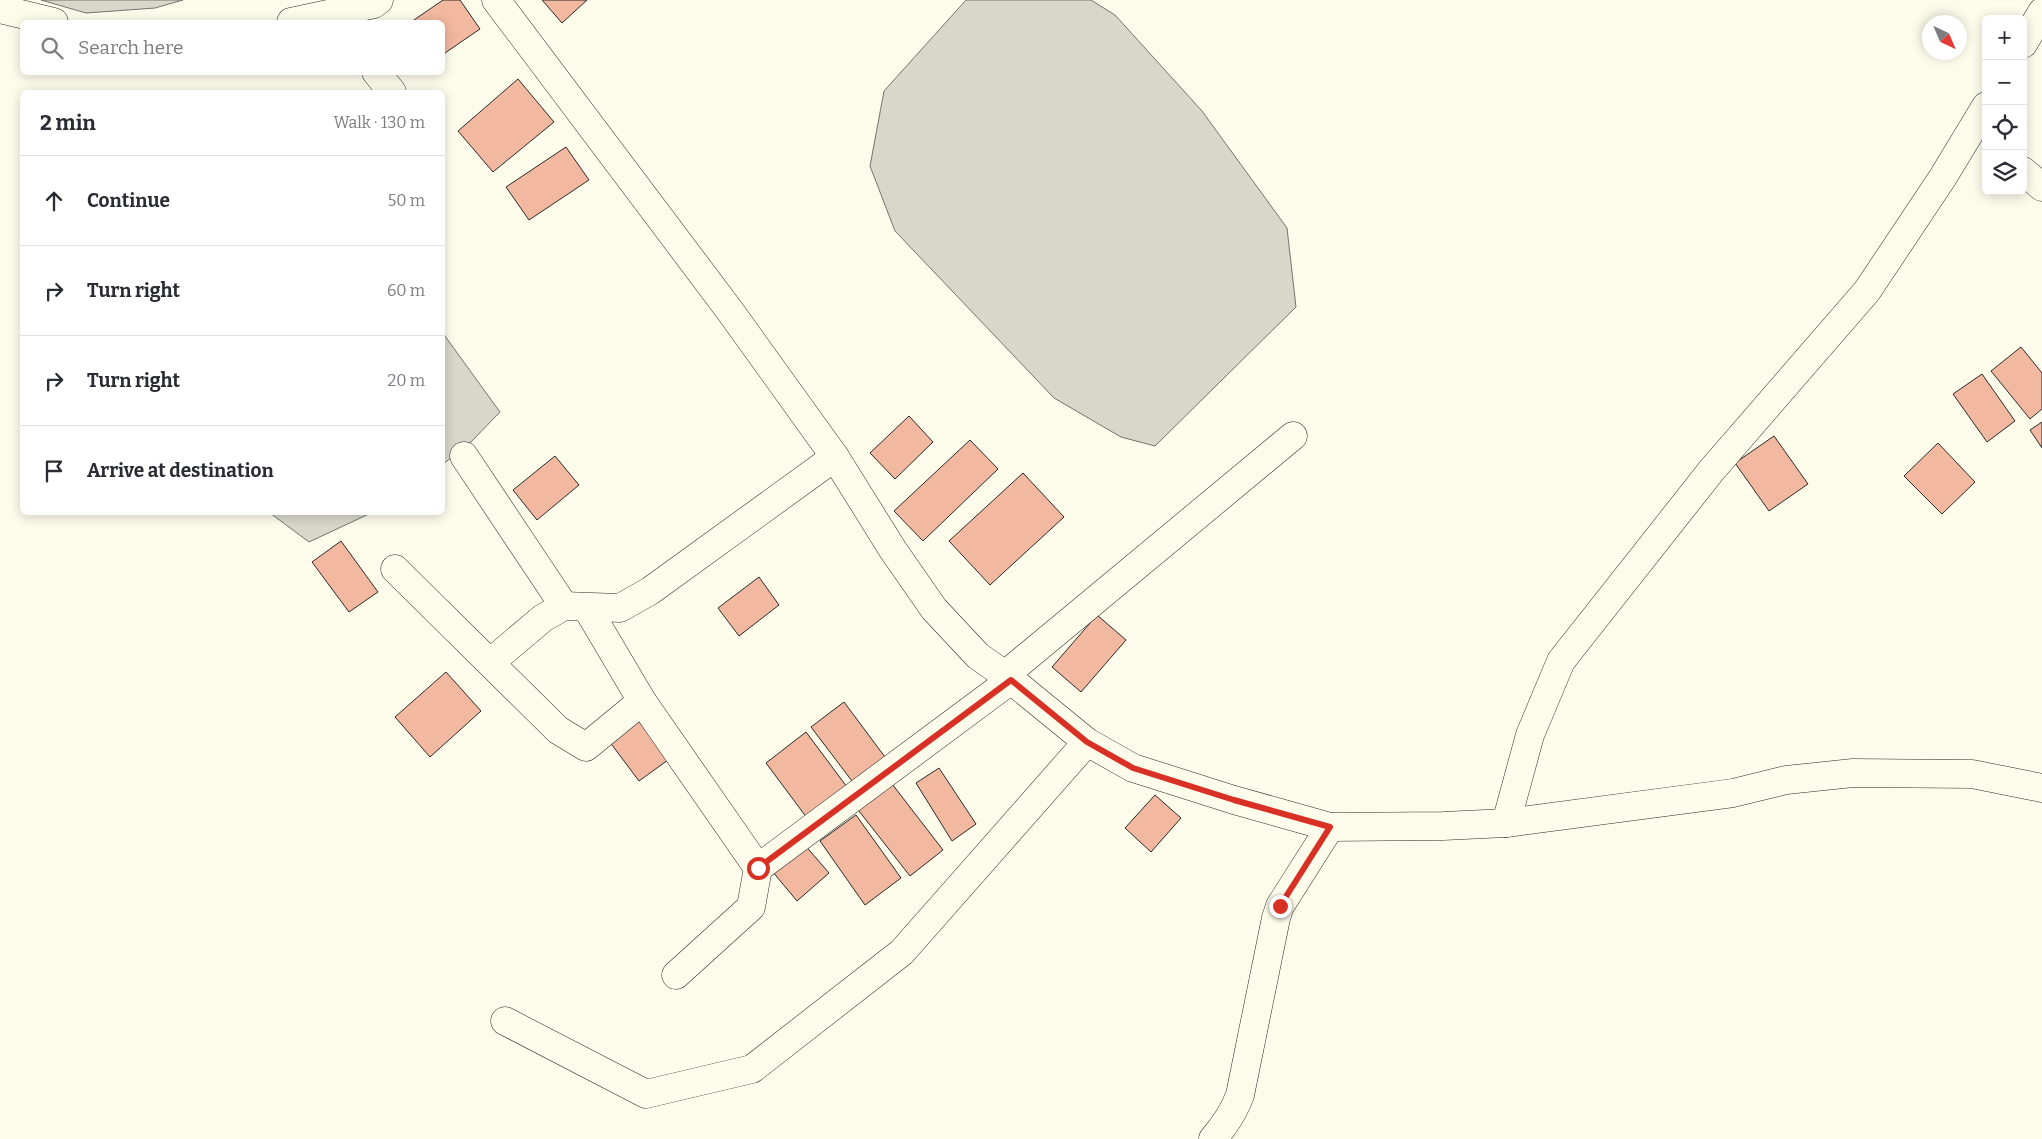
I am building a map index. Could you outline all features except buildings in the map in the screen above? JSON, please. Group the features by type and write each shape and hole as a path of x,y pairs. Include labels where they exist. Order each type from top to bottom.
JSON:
{"street":[{"path":"311,20 331,18 374,4 379,0"},
{"path":"496,0 730,311 835,457 893,550 934,609 978,656 1087,742 1133,768 1234,800 1330,827 1443,826 1506,823 1733,793 1786,780 1853,772 1972,774 2042,788"},
{"path":"0,9 46,20"},
{"path":"2027,37 2042,12"},
{"path":"378,75 390,90"},
{"path":"1506,823 1530,735 1561,661 1711,471 1867,291 1943,177 1981,125"},
{"path":"2027,174 2042,187"},
{"path":"676,975 751,907 758,868 1008,678 1293,436"},
{"path":"464,456 576,607 758,868"},
{"path":"491,662 543,618 576,607 620,608 650,591 835,457"},
{"path":"395,568 558,730 586,747 642,701"},
{"path":"505,1021 646,1094 752,1069 902,952 1087,742"},
{"path":"1213,1139 1230,1117 1240,1094 1280,906 1330,827"}],"shaded area":[{"path":"41,0 183,0 155,8 86,13"},
{"path":"966,0 1091,0 1115,15 1202,111 1287,228 1296,307 1155,446 1121,437 1054,398 895,231 870,166 884,91"},
{"path":"445,336 500,412 469,444 445,462"},
{"path":"273,515 367,515 309,542"}],"route":[{"path":"758,868 1011,680 1087,742 1133,768 1234,800 1330,827 1280,906"}]}
